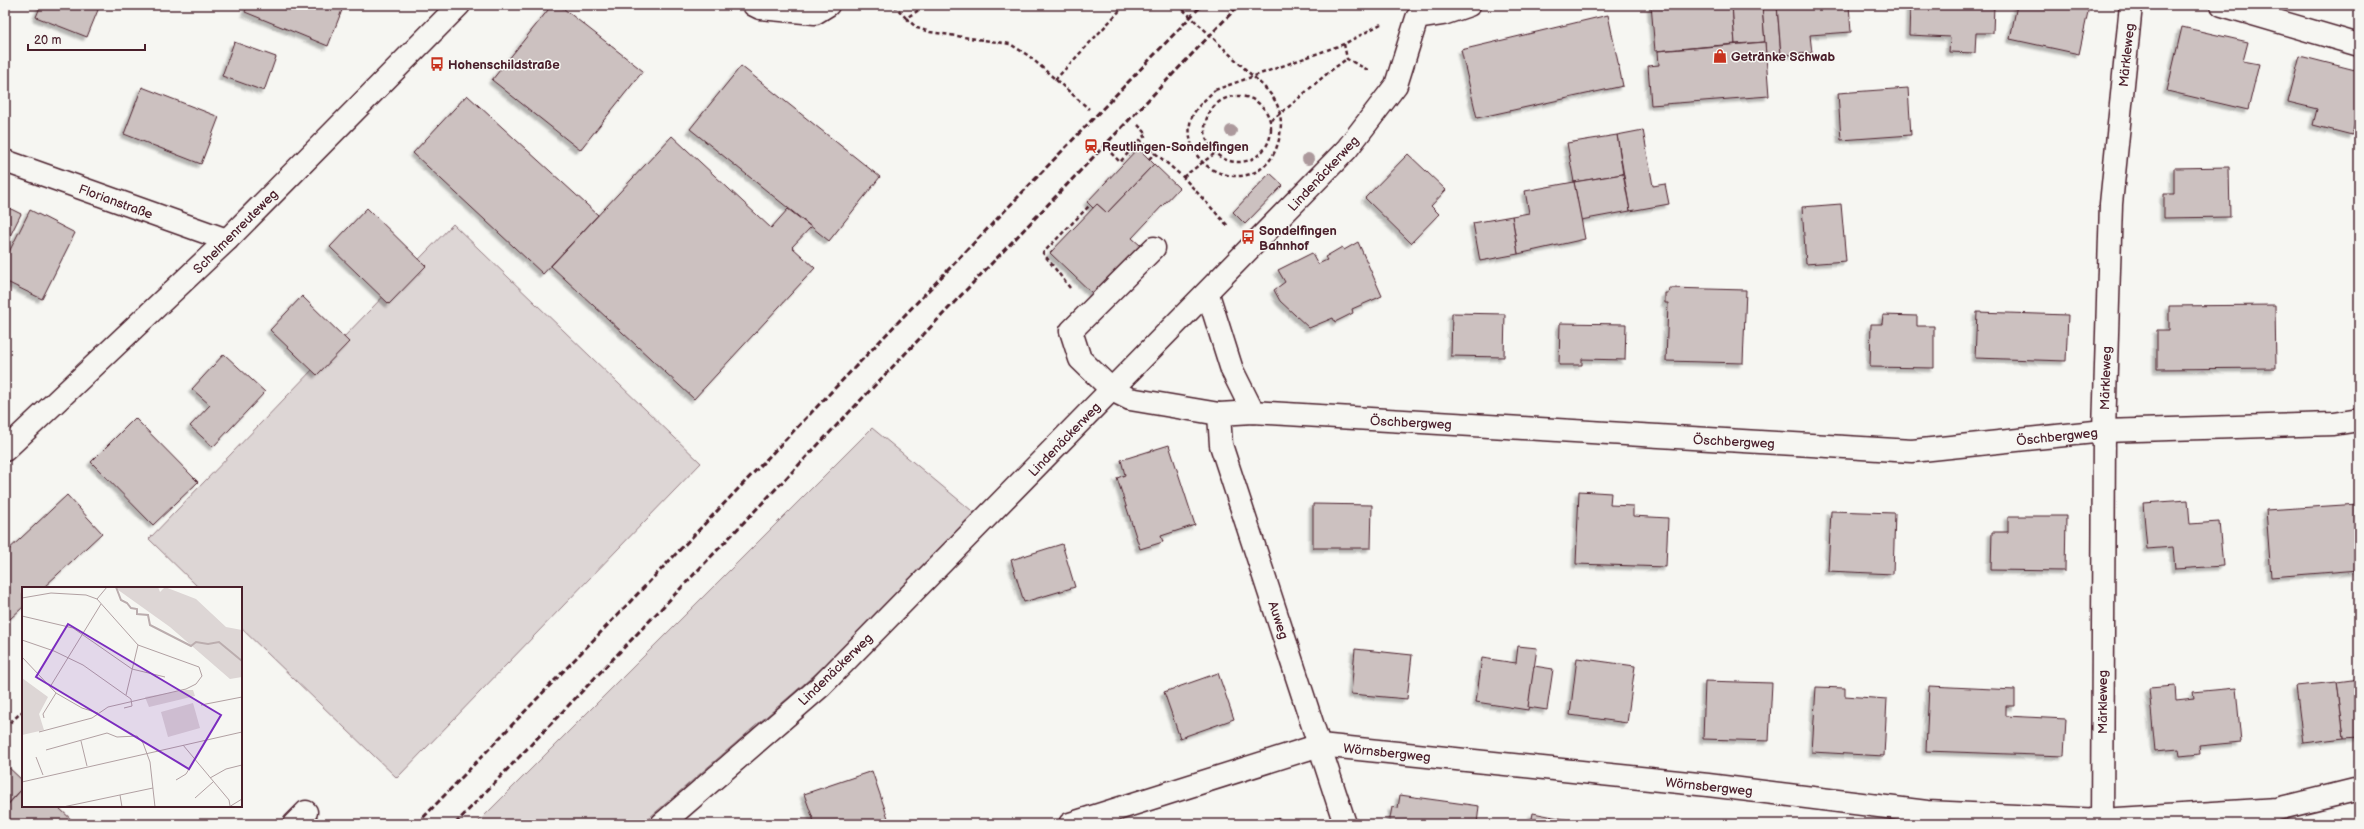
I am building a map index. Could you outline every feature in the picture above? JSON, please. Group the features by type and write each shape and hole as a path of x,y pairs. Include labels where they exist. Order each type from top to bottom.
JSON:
{"street":[{"name":"Schelmenreuteweg","path":"5,450 227,240 459,5"},
{"path":"754,5 760,8 815,13 828,5"},
{"path":"1417,11 1443,14 1469,5"},
{"name":"Märkleweg","path":"2102,822 2104,431 2111,204 2131,5"},
{"path":"2222,5 2359,45"},
{"name":"Lindenäckerweg","path":"662,824 820,686 1208,294 1347,149 1396,85 1417,11"},
{"name":"Florianstraße","path":"5,161 227,240"},
{"path":"1112,390 1080,359 1071,331 1088,312 1154,248"},
{"path":"1208,294 1232,370 1253,412"},
{"name":"Öschbergweg","path":"1112,390 1130,398 1220,414 1253,412 1912,451 2104,431 2334,424 2359,420"},
{"name":"Auweg","path":"1220,414 1221,445 1345,824"},
{"name":"Wörnsbergweg","path":"1070,824 1320,745 1708,785 1928,812 2102,822 2276,809 2359,789"}],"path":[{"path":"894,5 917,28 930,32 1010,44 1030,56 1088,109"},
{"path":"906,18 927,5"},
{"path":"1055,80 1125,5"},
{"path":"1178,5 1249,74 1255,79 1266,89 1278,106 1281,122 1280,136 1271,159 1260,170 1248,175 1234,177 1217,172 1202,163 1195,152 1191,138 1190,123 1198,108 1215,90 1228,86 1248,78 1255,76 1344,44"},
{"path":"1271,120 1291,107 1325,73 1347,59"},
{"path":"1241,95 1260,103 1271,120 1271,138 1262,153 1247,162 1230,162 1214,154 1204,135 1207,115 1220,100 1241,95"},
{"path":"1111,154 1120,162 1147,134 1138,125"},
{"path":"1140,140 1183,177 1249,250"},
{"path":"1149,159 1155,153"},
{"path":"1183,177 1214,154"},
{"path":"1088,312 1043,253 1090,205"},
{"path":"5,727 22,713"}],"shaded area":[{"path":"453,224 701,463 397,778 242,629 242,587 198,587 149,539"},
{"path":"872,428 983,520 812,677 642,824 476,824"}],"building":[{"path":"41,5 100,5 87,37 36,17"},
{"path":"248,5 344,5 328,46 245,12"},
{"path":"552,5 559,5 643,71 580,150 492,80"},
{"path":"1651,5 1732,5 1735,44 1655,51"},
{"path":"1732,5 1762,5 1765,42 1735,44"},
{"path":"1762,5 1777,5 1781,55 1766,56"},
{"path":"1777,5 1849,5 1851,32 1810,35 1812,53 1781,55"},
{"path":"1910,5 1994,5 1993,33 1976,33 1975,53 1949,52 1950,37 1909,35"},
{"path":"2017,5 2078,5 2089,7 2079,54 2010,39"},
{"path":"1608,15 1623,86 1477,118 1461,50"},
{"path":"2182,27 2248,42 2243,61 2259,64 2248,110 2167,91"},
{"path":"234,42 276,57 264,91 222,76"},
{"path":"1765,42 1769,96 1651,105 1648,66 1659,65 1658,51"},
{"path":"2300,56 2359,71 2359,107 2352,135 2313,125 2317,109 2288,102"},
{"path":"741,66 880,177 829,241 690,129"},
{"path":"142,87 219,117 201,164 124,134"},
{"path":"1908,88 1911,135 1841,140 1838,93"},
{"path":"467,95 598,215 543,274 413,153"},
{"path":"1643,130 1653,186 1665,184 1669,204 1630,211 1617,135"},
{"path":"1617,135 1623,174 1574,182 1567,143"},
{"path":"672,136 771,228 788,209 811,227 792,247 815,268 694,399 551,266"},
{"path":"1138,148 1154,164 1107,213 1097,204 1093,208 1087,202"},
{"path":"1408,154 1446,190 1431,206 1439,214 1411,243 1365,198"},
{"path":"1154,164 1179,188 1132,238 1140,245 1093,294 1050,253 1097,204 1107,213"},
{"path":"2229,167 2230,217 2164,218 2164,194 2174,194 2174,168"},
{"path":"1270,173 1283,185 1245,224 1233,212"},
{"path":"1623,174 1630,211 1581,220 1574,182"},
{"path":"1574,182 1585,239 1518,254 1512,216 1529,213 1525,191"},
{"path":"1841,204 1846,261 1806,264 1802,207"},
{"path":"5,206 21,214 5,246"},
{"path":"367,208 426,266 389,304 330,247"},
{"path":"30,210 75,233 42,299 5,281 5,260"},
{"path":"1512,216 1518,254 1480,261 1473,223"},
{"path":"1358,242 1382,296 1352,309 1353,313 1335,322 1333,318 1309,328 1280,301 1274,290 1285,282 1278,270 1312,253 1318,264 1327,260 1325,257 1342,247 1344,250"},
{"path":"1669,288 1746,290 1743,363 1666,361 1668,303 1665,303 1665,293 1668,293"},
{"path":"302,296 349,342 317,375 270,330"},
{"path":"2275,305 2276,368 2157,369 2157,330 2169,330 2169,306"},
{"path":"1977,312 2068,315 2066,361 1975,358"},
{"path":"1452,313 1505,314 1504,357 1451,356"},
{"path":"1883,315 1917,316 1917,326 1934,326 1934,368 1870,367 1871,324 1882,324"},
{"path":"1560,323 1626,324 1625,360 1582,359 1582,365 1559,365"},
{"path":"224,354 265,392 213,447 190,426 210,405 192,389"},
{"path":"135,418 198,482 153,525 91,462"},
{"path":"1169,445 1195,525 1161,536 1163,542 1140,549 1117,478 1125,475 1121,460"},
{"path":"1579,491 1611,493 1610,505 1633,506 1633,516 1668,518 1666,567 1576,564"},
{"path":"67,495 102,533 44,587 22,587 22,608 10,619 5,614 5,553"},
{"path":"2188,500 2190,524 2219,522 2223,566 2175,569 2173,547 2147,549 2143,503"},
{"path":"1313,504 1372,505 1371,548 1313,548"},
{"path":"2359,504 2359,570 2271,577 2266,510"},
{"path":"1831,511 1895,513 1893,574 1828,571"},
{"path":"2008,516 2066,516 2065,571 1991,570 1992,532 2008,532"},
{"path":"1062,544 1075,587 1024,602 1011,560"},
{"path":"1518,646 1537,648 1528,710 1476,702 1482,658 1516,663"},
{"path":"1355,649 1412,655 1407,699 1351,694"},
{"path":"1577,658 1635,666 1627,723 1570,715"},
{"path":"1534,666 1553,669 1547,710 1528,707"},
{"path":"1218,673 1234,719 1180,738 1164,692"},
{"path":"2359,679 2359,737 2344,738 2337,682"},
{"path":"1705,681 1772,683 1769,741 1703,739"},
{"path":"2337,682 2344,738 2303,743 2296,686"},
{"path":"1929,686 2015,690 2015,706 2006,706 2006,716 2066,719 2064,756 1926,751"},
{"path":"2175,686 2176,700 2194,698 2193,692 2236,688 2241,742 2199,746 2200,754 2180,756 2179,749 2155,751 2149,688"},
{"path":"1816,687 1845,688 1845,696 1887,699 1884,756 1812,752"},
{"path":"5,764 22,780 22,789 5,807"},
{"path":"872,771 890,824 815,824 804,794"},
{"path":"22,789 22,807 58,807 76,824 5,824 5,808"},
{"path":"1400,795 1479,806 1477,824 1389,824 1392,807 1398,808"},
{"path":"1533,813 1590,824 1531,824"},
{"path":"1280,818 1282,824 1263,824"}],"railway":[{"path":"417,824 1202,5"},
{"path":"455,824 1239,5"}],"place":[{"name":"Getränke Schwab","path":"1720,56"},
{"name":"Hohenschildstraße","path":"437,64"},
{"name":"Reutlingen-Sondelfingen","path":"1091,146"},
{"name":"Sondelfingen Bahnhof","path":"1248,237"}]}
